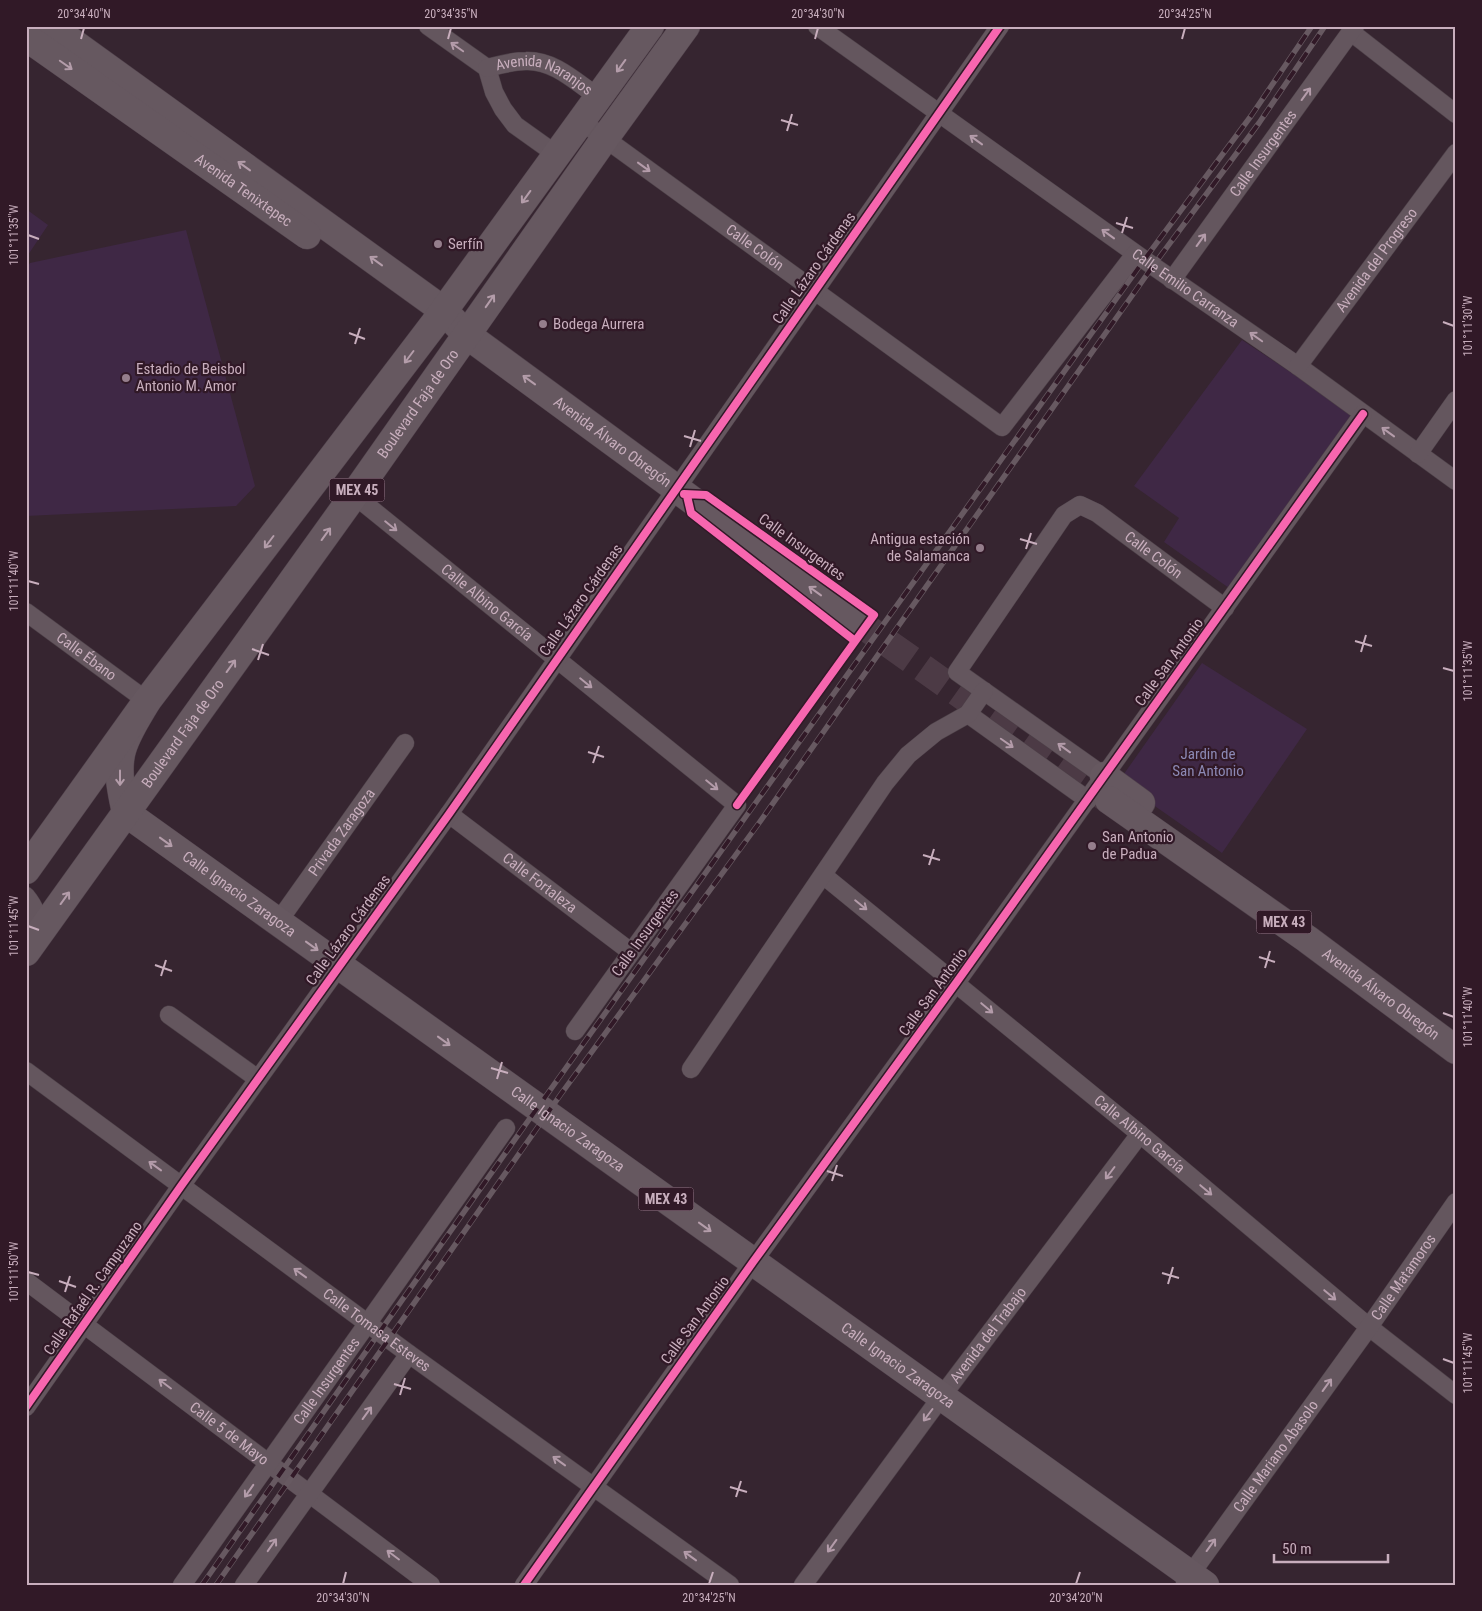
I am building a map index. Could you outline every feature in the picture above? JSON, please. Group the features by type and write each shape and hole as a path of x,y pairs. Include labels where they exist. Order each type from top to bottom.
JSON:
{"main road":[{"name":"Avenida Tenixtepec","path":"50,26 192,142"},
{"name":"MEX 45","path":"26,870 147,701 439,317 650,26"},
{"name":"Boulevard Faja de Oro","path":"32,943 354,495 686,26"},
{"name":"Avenida Tenixtepec","path":"26,38 192,142 439,317 463,339"},
{"name":"Avenida Álvaro Obregón","path":"463,339 676,488 854,619"},
{"path":"126,813 120,784 121,754 132,727 147,701"},
{"name":"Avenida Álvaro Obregón","path":"1100,792 1258,918 1307,939 1456,1050"},
{"name":"Calle Ignacio Zaragoza","path":"126,813 942,1396 1193,1581"}],"street":[{"name":"Avenida Naranjos","path":"428,26 487,68 494,92 503,109 515,125 557,155"},
{"name":"Calle Emilio Carranza","path":"816,26 841,33 939,113 1135,254 1298,366 1456,482"},
{"name":"Calle Lázaro Cárdenas","path":"181,1186 448,814 1000,26"},
{"path":"1353,29 1453,107"},
{"name":"Calle Insurgentes","path":"1172,280 1353,29"},
{"name":"Avenida Naranjos","path":"487,68 525,61 544,63 561,71 598,97"},
{"name":"Calle Colón","path":"581,120 1002,428 1135,254"},
{"name":"Avenida del Progreso","path":"1298,366 1456,153"},
{"path":"1418,454 1456,400"},
{"name":"Calle San Antonio","path":"524,1585 753,1262 956,983 1100,792 1225,608 1363,414"},
{"name":"Calle Albino García","path":"354,495 737,805"},
{"name":"Calle Colón","path":"984,690 956,672 1064,515 1080,505 1097,513 1225,608"},
{"name":"Calle Ébano","path":"26,612 147,701"},
{"path":"691,1069 885,783 908,755 936,732 968,714 984,690 1100,792"},
{"path":"968,714 1100,792"},
{"name":"Privada Zaragoza","path":"278,922 405,742"},
{"name":"Calle Insurgentes","path":"575,1030 737,805"},
{"name":"Calle Fortaleza","path":"448,814 631,952"},
{"name":"Calle Albino García","path":"823,875 1140,1134 1368,1327 1456,1395"},
{"path":"26,896 35,910 39,921 32,943"},
{"path":"170,1015 258,1079"},
{"name":"Calle Tomasa Esteves","path":"26,1072 409,1354 730,1585"},
{"name":"Calle Insurgentes","path":"182,1585 506,1128"},
{"name":"Avenida del Trabajo","path":"804,1585 942,1396 1140,1134"},
{"name":"Calle Rafaél R. Campuzano","path":"26,1407 181,1186"},
{"name":"Calle Matamoros","path":"1368,1327 1456,1202"},
{"name":"Calle 5 de Mayo","path":"26,1281 432,1585"},
{"name":"Calle Mariano Abasolo","path":"1193,1581 1368,1327"},
{"path":"244,1585 409,1354"}],"green space":[{"path":"26,209 48,225 26,258"},
{"name":"Estadio de Beisbol Antonio M. Amor","path":"186,230 255,486 236,506 26,516 26,269 30,263"},
{"path":"1242,340 1353,413 1229,588 1164,542 1179,518 1134,486"},
{"name":"Jardin de San Antonio","path":"1202,663 1307,729 1222,853 1119,781"}],"tunnel":[{"path":"854,619 1109,800"}],"railway":[{"path":"202,1585 523,1128 1144,260 1251,116 1312,26"},
{"path":"216,1585 561,1094 759,823 1153,266 1259,123 1325,26"}],"cycle path":[{"path":"26,1407 181,1186 449,814 1000,26"},
{"path":"524,1585 753,1262 956,983 1363,414"},
{"path":"684,494 706,495 874,615 737,805"},
{"path":"687,496 691,513 855,641"}],"place":[{"name":"Serfín","path":"438,244"},
{"name":"Bodega Aurrera","path":"543,324"},
{"name":"Estadio de Beisbol Antonio M. Amor","path":"126,378"},
{"name":"Antigua estación de Salamanca","path":"980,548"},
{"name":"San Antonio de Padua","path":"1092,846"}]}
